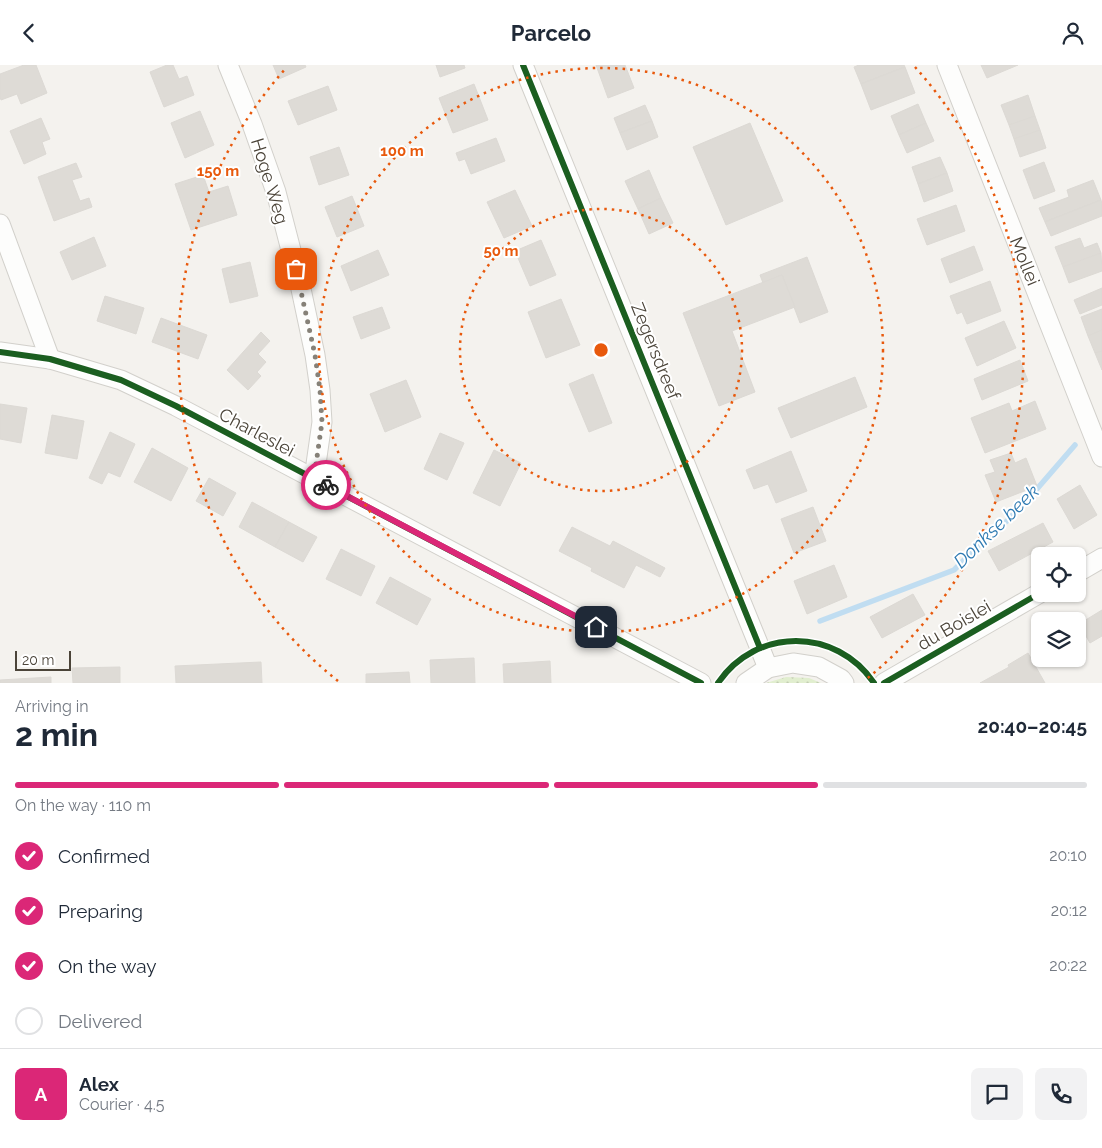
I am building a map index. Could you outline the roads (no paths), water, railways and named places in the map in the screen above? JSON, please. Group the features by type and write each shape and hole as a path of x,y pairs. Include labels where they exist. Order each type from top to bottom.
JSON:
{"street":[{"name":"Hoge Weg","path":"228,65 252,124 276,192 313,345 320,390 322,422 314,478"},
{"name":"Zegersdreef","path":"523,65 768,668"},
{"name":"Mollei","path":"947,65 1102,457"},
{"path":"0,224 50,359"},
{"name":"Charleslei","path":"0,352 50,359 121,380 176,406 314,478 701,683"},
{"path":"1086,567 1102,558"},
{"name":"du Boislei","path":"884,683 1031,598"},
{"path":"746,683 768,668 793,663 819,667 841,679 844,683"}],"waterway":[{"name":"Donkse beek","path":"820,621 954,570 1008,520 1075,445"}]}
